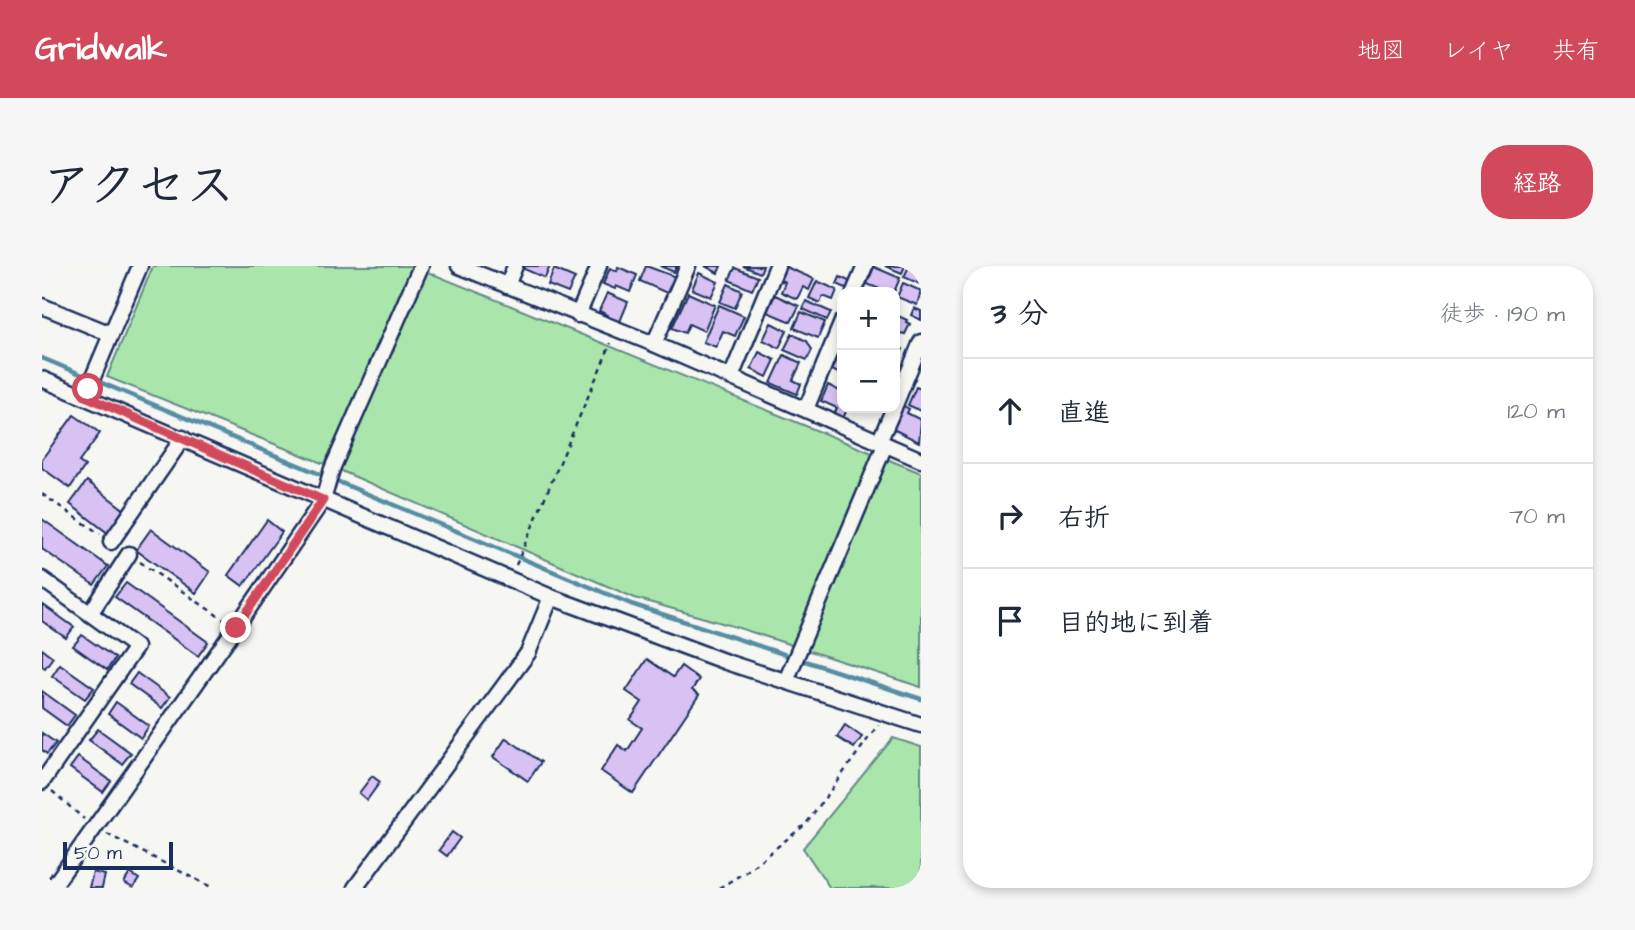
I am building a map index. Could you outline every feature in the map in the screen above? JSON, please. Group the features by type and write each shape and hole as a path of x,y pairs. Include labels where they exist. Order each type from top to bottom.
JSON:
{"street":[{"path":"86,393 139,266"},
{"path":"52,888 325,493 332,469 421,266"},
{"path":"459,266 654,344 921,460"},
{"path":"507,286 515,266"},
{"path":"578,315 599,266"},
{"path":"654,344 688,266"},
{"path":"731,377 777,266"},
{"path":"856,287 865,266"},
{"path":"42,306 111,334"},
{"path":"806,409 837,334"},
{"path":"900,392 921,342"},
{"path":"42,379 86,393 183,438 325,493 551,597 726,662 921,724"},
{"path":"786,681 882,444 892,413"},
{"path":"111,542 183,438"},
{"path":"90,614 129,554"},
{"path":"42,579 136,647 46,786"},
{"path":"355,888 528,653 551,597"}],"path":[{"path":"516,567 617,330"},
{"path":"719,888 747,871 806,824 886,714"},
{"path":"46,786 96,828 213,888"}],"green space":[{"path":"153,266 413,266 921,473 921,687 736,627 635,598 337,469 107,377"},
{"path":"893,738 921,747 921,888 830,888 803,848"}],"building":[{"path":"525,266 550,266 545,278 524,269"},
{"path":"646,266 676,277 669,294 640,281"},
{"path":"660,266 677,266 674,272"},
{"path":"705,266 721,266 718,273"},
{"path":"743,266 763,266 760,273"},
{"path":"885,266 905,266 902,273"},
{"path":"909,266 921,266 920,284 904,277"},
{"path":"618,267 637,275 630,292 603,284 610,268 617,271"},
{"path":"786,267 814,279 809,290 803,287 797,299 781,292 785,282 780,280"},
{"path":"874,267 900,278 896,287 874,287 867,284"},
{"path":"735,268 758,277 752,290 729,280"},
{"path":"554,269 575,278 568,293 548,285"},
{"path":"699,273 718,282 711,297 692,289"},
{"path":"840,277 851,282 849,287 837,284"},
{"path":"817,281 837,290 833,300 823,296 820,303 809,298"},
{"path":"903,283 921,291 917,305 900,298"},
{"path":"728,284 742,291 735,308 720,302"},
{"path":"607,293 628,302 619,324 607,319 608,315 599,311"},
{"path":"688,293 715,305 704,331 689,324 685,333 672,328"},
{"path":"775,295 799,306 791,322 767,312"},
{"path":"806,301 831,312 827,320 803,309"},
{"path":"719,305 744,316 735,336 723,331 716,347 703,342"},
{"path":"914,308 921,311 921,320 911,315"},
{"path":"801,312 825,322 818,338 794,328"},
{"path":"900,317 910,324 905,334 900,333"},
{"path":"771,323 787,331 779,348 763,340"},
{"path":"792,334 807,341 812,350 807,360 784,350"},
{"path":"759,352 775,360 767,377 751,369"},
{"path":"784,355 801,363 793,380 801,384 797,394 771,383"},
{"path":"837,359 837,372 832,370"},
{"path":"828,385 837,390 837,408 821,401"},
{"path":"916,387 921,389 921,411 908,405"},
{"path":"902,405 909,409 907,413 921,420 919,442 891,428"},
{"path":"837,408 837,413 846,413 843,418 834,414"},
{"path":"74,415 100,433 79,462 85,466 70,488 42,468 42,459"},
{"path":"87,481 126,511 109,534 70,504"},
{"path":"42,519 108,566 94,585 42,549"},
{"path":"267,520 282,532 243,586 228,575"},
{"path":"151,529 210,572 196,593 136,550"},
{"path":"126,583 208,642 198,656 115,597"},
{"path":"42,604 74,627 66,638 42,621"},
{"path":"82,635 115,658 107,670 73,646"},
{"path":"42,649 53,657 45,668 42,666"},
{"path":"647,659 673,677 681,666 699,679 692,690 699,695 633,793 601,771 618,745 627,751 642,728 630,720 642,702 626,691"},
{"path":"60,664 94,688 85,699 52,676"},
{"path":"137,673 170,697 162,708 129,684"},
{"path":"42,691 75,715 67,726 42,708"},
{"path":"116,702 149,726 141,738 108,714"},
{"path":"845,725 862,737 854,748 837,737"},
{"path":"98,729 131,753 122,764 89,740"},
{"path":"42,733 56,743 47,754 42,750"},
{"path":"506,738 541,762 528,781 493,757"},
{"path":"78,757 111,781 103,792 70,768"},
{"path":"372,776 380,782 367,800 359,793"},
{"path":"452,832 460,838 447,856 439,850"},
{"path":"93,872 105,875 102,888 89,888"},
{"path":"130,873 139,879 133,888 124,883"}],"waterway":[{"path":"42,358 631,604 921,699"}],"route":[{"path":"88,389 85,396 323,500 236,628"}]}
